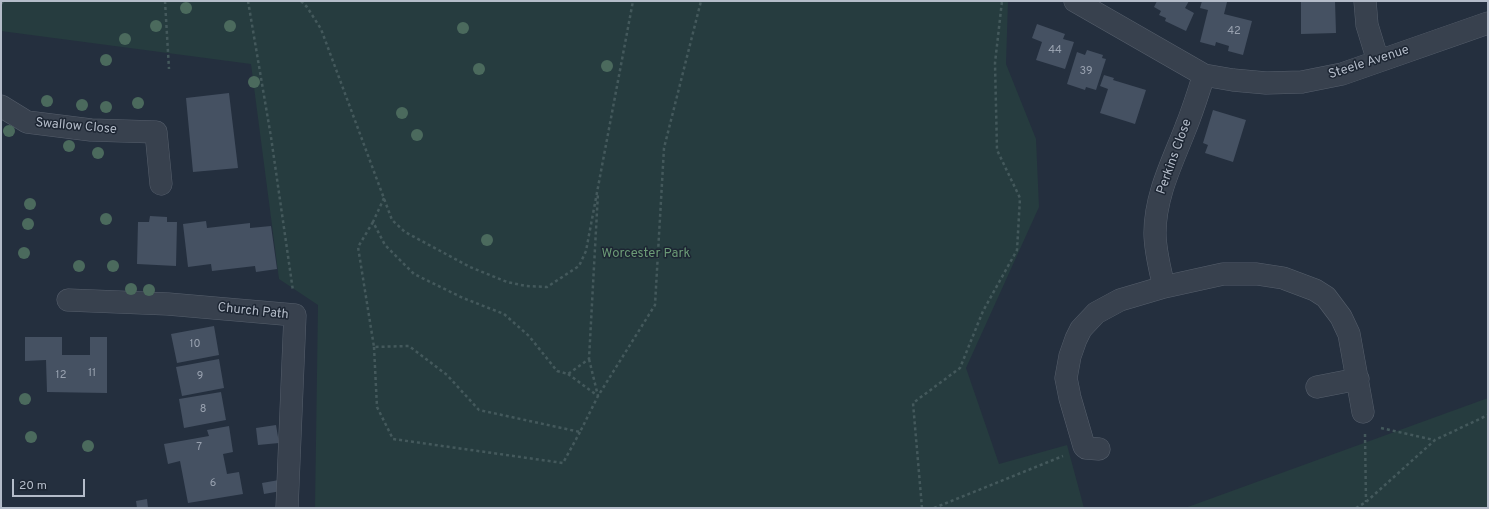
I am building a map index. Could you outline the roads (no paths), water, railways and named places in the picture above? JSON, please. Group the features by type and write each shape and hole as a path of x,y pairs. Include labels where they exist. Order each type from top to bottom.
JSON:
{"street":[{"name":"Steele Avenue","path":"1075,1 1204,75 1245,82 1302,82 1342,74 1488,23"},
{"path":"1365,1 1367,25 1378,61"},
{"name":"Perkins Close","path":"1164,287 1156,247 1155,226 1157,211 1168,169 1190,118 1204,75"},
{"name":"Swallow Close","path":"1,106 27,122 91,130 156,132 161,184"},
{"path":"1099,449 1086,448 1084,446 1066,378 1068,364 1076,339 1081,329 1090,319 1104,308 1120,300 1164,287 1212,276 1243,273 1264,274 1283,278 1315,290 1326,297 1338,313 1349,334 1358,379 1364,422"},
{"name":"Church Path","path":"68,300 168,304 295,315 287,508"},
{"path":"1317,387 1358,379"}],"park label":[{"name":"Worcester Park","path":"646,254"}]}
